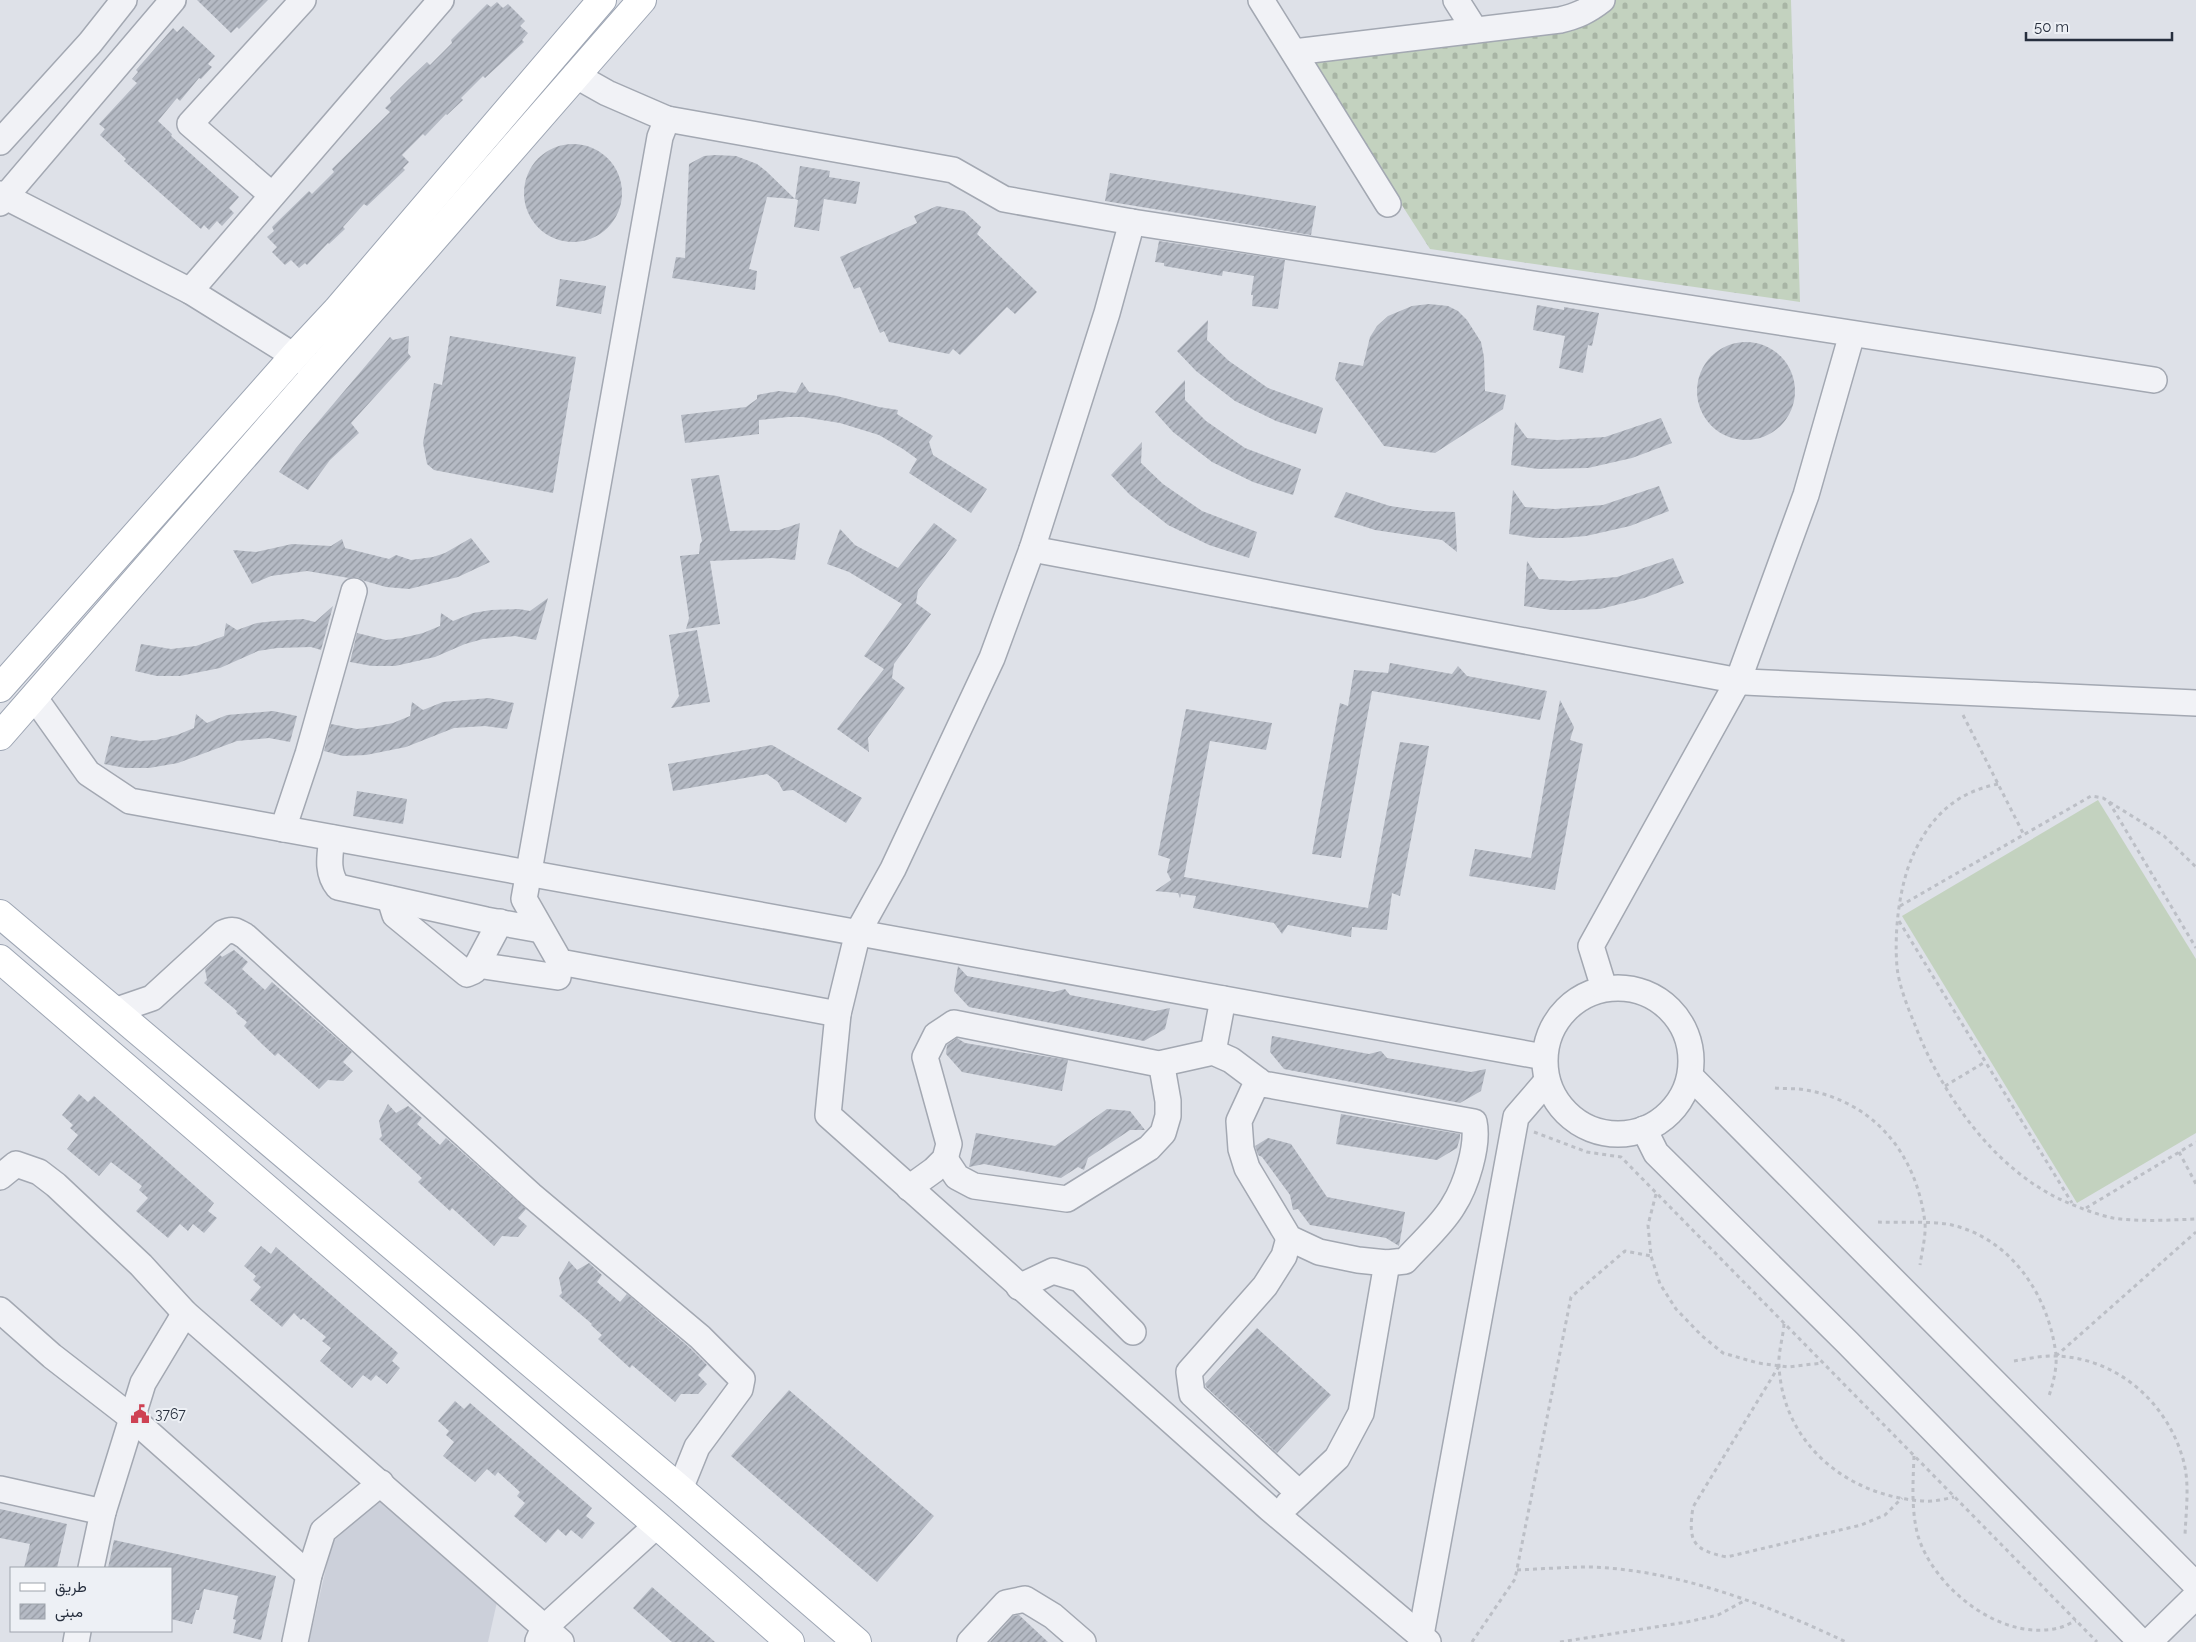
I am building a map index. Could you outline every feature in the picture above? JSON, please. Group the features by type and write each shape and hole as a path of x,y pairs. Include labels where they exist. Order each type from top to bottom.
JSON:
{"main road":[{"path":"0,688 294,355 344,302 602,0"},
{"path":"0,736 575,75 633,3"},
{"path":"0,914 680,1489 857,1642"},
{"path":"0,959 657,1525 790,1642"}],"street":[{"path":"0,142 90,43 124,0"},
{"path":"173,0 2,198 190,291 318,371"},
{"path":"272,195 190,124 303,0"},
{"path":"190,291 441,0"},
{"path":"1262,0 1388,204"},
{"path":"1456,0 1475,30"},
{"path":"1294,52 1577,16 1589,11 1602,0"},
{"path":"575,75 607,93 667,119 953,170 1004,198 1132,222 2154,380"},
{"path":"477,964 558,977 560,962 524,899 660,137 667,119"},
{"path":"1132,222 1107,313 1032,549 992,658 892,869 858,932 838,1014 828,1115 1277,1515 1424,1638 1516,1117 1546,1069 1550,1033 1563,1012 1582,997 1604,988 1629,988 1652,995 1672,1009 1685,1029 1692,1052 1691,1076 1682,1099 1666,1117 1644,1130 1620,1134 1596,1131 1574,1120 1558,1103 1546,1069"},
{"path":"1604,988 1591,946 1738,681 1806,495 1852,334"},
{"path":"1032,549 1738,681 2196,703"},
{"path":"283,829 308,754 354,591"},
{"path":"34,697 88,772 130,801 1223,999 1546,1069"},
{"path":"332,838 329,864 332,879 338,887 541,930"},
{"path":"390,899 395,915 467,974 474,971 500,922"},
{"path":"114,1011 152,998 223,933 236,930 245,936 532,1195 700,1337 742,1379 740,1389 697,1447 680,1489"},
{"path":"560,962 838,1014"},
{"path":"147,1039 152,998"},
{"path":"1213,1052 1223,999"},
{"path":"909,1188 934,1170 945,1159 950,1144 925,1057 936,1035 954,1023 1160,1064 1213,1052 1231,1060 1258,1080 1263,1084 1474,1122 1476,1132 1473,1152 1461,1191 1453,1207 1405,1261 1387,1263 1358,1260 1319,1252 1289,1238 1247,1168 1241,1150 1239,1122 1258,1080"},
{"path":"945,1159 957,1177 974,1186 1067,1199 1149,1148 1163,1133 1168,1116 1168,1101 1160,1064"},
{"path":"1691,1076 2196,1585"},
{"path":"1644,1130 1656,1153 1848,1343 2141,1642"},
{"path":"5,1163 39,1172 56,1185 141,1264 185,1313 381,1483 548,1637 657,1525"},
{"path":"1289,1238 1284,1256 1265,1286 1189,1372 1192,1394 1299,1493"},
{"path":"1277,1515 1337,1458 1360,1413 1387,1263"},
{"path":"1019,1287 1053,1270 1080,1280 1134,1332"},
{"path":"0,1310 52,1356 132,1418 309,1574"},
{"path":"91,1567 102,1512 143,1383 185,1313"},
{"path":"656,1470 697,1447"},
{"path":"295,1642 309,1574 323,1531 381,1483"},
{"path":"0,1489 102,1512"},
{"path":"2149,1642 2196,1596"},
{"path":"970,1642 1006,1603 1025,1599 1053,1616 1083,1642"}],"path":[{"path":"1963,715 2024,835"},
{"path":"1998,784 1978,788 1949,804 1923,834 1907,868 1898,920 1897,968 1908,1010 1928,1058 1979,1136 2000,1156 2033,1182 2072,1204 2112,1218 2143,1220 2196,1219"},
{"path":"1900,906 2090,796 2103,798 2164,836 2196,867"},
{"path":"2108,802 2196,948"},
{"path":"1898,920 2072,1204"},
{"path":"1945,1086 1985,1062"},
{"path":"1775,1088 1805,1090 1836,1098 1862,1112 1886,1131 1904,1157 1917,1186 1925,1224 1920,1265"},
{"path":"1528,1130 1587,1152 1621,1157 2097,1642"},
{"path":"2085,1208 2196,1142"},
{"path":"2180,1152 2196,1184"},
{"path":"1657,1193 1648,1225 1651,1256 1660,1284 1676,1310 1702,1336 1724,1353 1758,1363 1788,1367 1822,1362"},
{"path":"1878,1222 1947,1224 1976,1234 2006,1252 2031,1281 2050,1324 2056,1356 2054,1378 2049,1396"},
{"path":"2056,1356 2196,1232"},
{"path":"1472,1642 1515,1579 1571,1297 1625,1251 1651,1256"},
{"path":"1784,1324 1779,1366 1788,1408 1803,1439 1823,1460 1851,1481 1886,1496 1926,1502 1954,1497"},
{"path":"2014,1361 2056,1356 2076,1358 2108,1368 2137,1386 2157,1406 2172,1432 2183,1459 2187,1481 2185,1535"},
{"path":"1779,1366 1693,1507 1690,1526 1693,1538 1699,1549 1711,1554 1727,1557 1861,1525 1885,1515 1902,1498"},
{"path":"1914,1456 1912,1500 1918,1536 1933,1567 1948,1587 1966,1603 1989,1618 2019,1628 2040,1630 2058,1628 2076,1621"},
{"path":"1517,1570 1590,1567 1652,1574 1715,1590 1805,1623 1846,1642"},
{"path":"1560,1642 1687,1622 1718,1615 1745,1601"}],"shaded area":[{"path":"380,1499 497,1602 488,1642 309,1642 332,1542"}],"green space":[{"path":"1607,0 1791,0 1800,302 1430,249 1307,57"},
{"path":"2098,800 2196,959 2196,1133 2077,1203 1902,916"}],"building":[{"path":"197,0 268,0 239,29 237,27 231,33"},
{"path":"497,2 503,8 508,4 525,21 520,26 528,33 522,40 524,42 485,78 483,76 461,98 463,100 446,114 425,136 423,134 402,155 409,162 403,168 405,170 367,206 364,204 343,227 345,229 328,243 307,265 305,263 299,268 291,260 285,265 272,252 277,247 267,237 274,231 272,227 309,191 312,194 334,172 332,169 390,112 385,108 391,102 390,98 409,79 427,62 430,65 452,43 451,40 487,4 491,7"},
{"path":"183,26 215,56 208,64 212,67 201,79 199,78 180,101 177,98 158,121 172,134 171,136 239,197 229,208 234,213 222,226 217,221 209,230 204,225 201,229 124,161 126,159 100,135 105,129 99,124 137,83 132,79 138,72 136,70 173,28 177,32"},
{"path":"573,144 592,148 608,158 618,174 622,193 618,212 608,228 592,238 573,242 554,238 538,228 528,212 524,193 528,174 538,158 554,148"},
{"path":"704,156 736,156 757,164 795,199 767,197 749,269 757,271 755,290 672,278 676,257 685,258 689,164"},
{"path":"800,166 830,171 829,177 860,182 856,204 824,199 819,231 794,227 798,200 795,199"},
{"path":"1110,173 1316,206 1311,235 1105,201"},
{"path":"937,206 964,211 981,227 977,234 1037,292 1015,314 1007,307 960,355 953,349 949,354 889,342 884,331 880,333 860,287 854,289 840,257 917,223 914,216"},
{"path":"1159,241 1285,260 1278,309 1252,306 1253,295 1251,295 1254,276 1223,271 1222,276 1164,266 1164,263 1155,262"},
{"path":"560,279 606,286 601,314 556,306"},
{"path":"1429,304 1448,306 1458,311 1467,320 1481,342 1484,357 1485,391 1506,395 1503,409 1435,453 1384,446 1335,379 1339,362 1363,366 1370,337 1377,326 1388,316 1412,306"},
{"path":"1537,305 1564,310 1564,307 1599,313 1592,346 1588,345 1583,373 1559,368 1565,336 1533,330"},
{"path":"1208,320 1207,340 1229,361 1268,388 1323,408 1316,434 1276,421 1235,401 1196,371 1177,351"},
{"path":"409,336 408,353 411,357 351,423 359,433 330,460 308,490 279,472 296,448 390,337 393,340"},
{"path":"450,336 576,357 553,493 434,470 427,464 423,443 434,383 442,385"},
{"path":"1746,342 1765,346 1781,356 1791,372 1795,391 1791,410 1781,426 1765,436 1746,440 1727,436 1711,426 1701,410 1697,391 1701,372 1711,356 1727,346"},
{"path":"1185,380 1185,400 1206,421 1245,448 1301,469 1293,495 1253,482 1212,462 1173,432 1155,412"},
{"path":"802,382 809,392 837,396 898,410 897,414 933,436 929,442 933,455 987,489 971,513 909,473 917,459 903,449 879,435 840,423 803,417 759,420 759,434 685,443 681,415 746,407 757,399 757,395 779,391 796,393"},
{"path":"1661,418 1672,443 1632,458 1588,468 1538,469 1511,465 1515,422 1527,438 1557,440 1605,437"},
{"path":"1142,442 1141,463 1163,484 1202,511 1257,532 1249,558 1209,545 1168,525 1130,495 1111,475"},
{"path":"719,475 730,531 779,530 800,523 795,560 772,558 710,561 720,624 686,629 689,618 680,556 699,554 702,541 691,479"},
{"path":"1659,486 1669,511 1630,526 1586,536 1563,538 1536,538 1509,534 1513,490 1525,507 1555,509 1603,505"},
{"path":"1346,492 1390,506 1424,511 1455,512 1457,552 1442,540 1375,530 1334,517"},
{"path":"934,523 957,540 918,590 916,603 931,614 894,664 892,678 905,688 868,738 869,752 837,729 884,669 864,656 902,604 849,572 827,564 840,529 855,545 898,568"},
{"path":"471,538 490,562 458,577 409,589 386,587 357,577 349,578 307,571 271,576 252,584 233,550 256,552 292,544 331,546 342,539 345,548 389,559 396,555 411,560 445,553"},
{"path":"1673,558 1684,583 1644,598 1600,609 1551,610 1524,606 1527,561 1539,579 1570,581 1617,577"},
{"path":"548,598 536,640 515,636 483,639 465,644 435,657 395,666 372,666 350,662 357,633 386,640 402,638 423,633 440,626 441,613 453,621 473,613 491,610 519,609 530,611"},
{"path":"333,606 321,650 311,647 277,648 258,651 220,668 180,676 157,676 135,671 141,644 171,649 196,646 224,636 226,623 237,630 257,623 275,621 303,619 315,622"},
{"path":"697,630 710,702 671,708 679,696 669,635"},
{"path":"1390,663 1452,674 1458,666 1467,676 1547,691 1540,720 1372,691 1341,858 1312,854 1340,703 1348,706 1354,670 1388,673"},
{"path":"489,698 514,703 507,729 485,726 454,728 406,747 366,755 343,756 324,751 331,724 357,729 373,727 393,723 410,716 412,702 423,710 443,702"},
{"path":"1560,700 1574,727 1570,740 1583,744 1555,890 1469,876 1475,849 1531,858"},
{"path":"1186,709 1272,723 1266,750 1210,741 1184,877 1368,908 1400,742 1429,746 1400,896 1392,893 1387,930 1352,927 1351,937 1288,925 1282,934 1274,923 1193,908 1196,896 1181,894 1180,898 1178,893 1155,891 1171,880 1167,872 1170,859 1158,855"},
{"path":"273,711 297,716 290,742 269,738 237,741 178,763 149,768 126,768 104,764 111,736 140,741 156,740 177,735 194,728 196,714 207,723 227,715"},
{"path":"772,745 862,798 846,823 793,790 783,791 778,782 767,774 673,791 668,764"},
{"path":"357,791 407,799 403,824 353,816"},
{"path":"234,950 248,962 242,969 265,990 272,982 352,1052 343,1062 353,1071 343,1081 328,1080 319,1089 278,1053 275,1056 263,1045 244,1026 247,1022 236,1013 237,1011 204,983 207,980 205,969 220,955 222,957"},
{"path":"958,966 967,976 1054,992 1065,989 1070,995 1155,1011 1170,1008 1165,1029 1144,1041 969,1007 954,991"},
{"path":"1272,1036 1369,1054 1381,1051 1387,1058 1471,1072 1486,1069 1481,1091 1460,1103 1284,1069 1270,1052"},
{"path":"957,1038 965,1043 1068,1060 1062,1091 962,1072 946,1054 947,1045"},
{"path":"79,1094 88,1102 94,1096 214,1203 208,1211 217,1218 204,1233 193,1224 188,1231 180,1224 168,1238 136,1211 148,1198 139,1190 142,1186 111,1162 99,1176 67,1149 78,1135 70,1128 73,1125 62,1115"},
{"path":"388,1104 396,1113 408,1106 422,1118 417,1124 440,1145 446,1138 526,1209 518,1218 527,1226 518,1237 502,1236 494,1246 452,1208 450,1211 418,1182 422,1178 379,1139 382,1136 379,1121"},
{"path":"1107,1109 1130,1111 1145,1130 1130,1130 1088,1158 1084,1170 1078,1167 1061,1178 984,1164 969,1167 976,1133 1055,1146"},
{"path":"1341,1114 1460,1134 1460,1138 1457,1148 1437,1160 1336,1144"},
{"path":"1268,1138 1291,1144 1327,1197 1405,1212 1399,1246 1386,1238 1310,1225 1298,1209 1293,1210 1290,1195 1262,1157 1258,1155 1255,1146"},
{"path":"261,1246 271,1254 276,1247 398,1353 392,1361 400,1368 387,1384 376,1375 371,1381 363,1375 352,1388 320,1361 331,1348 322,1341 326,1337 294,1313 282,1327 250,1300 261,1287 253,1280 256,1276 244,1266"},
{"path":"569,1261 577,1270 589,1263 602,1275 597,1282 620,1302 627,1294 707,1365 698,1375 707,1384 698,1394 681,1394 675,1402 632,1365 630,1368 598,1339 602,1335 559,1296 562,1293 559,1278"},
{"path":"1257,1328 1331,1395 1277,1453 1205,1384"},
{"path":"789,1390 934,1516 877,1582 731,1456"},
{"path":"455,1401 464,1409 470,1403 592,1508 586,1516 595,1523 582,1539 571,1530 566,1536 558,1529 546,1543 514,1516 525,1503 517,1496 520,1492 498,1472 495,1476 487,1469 475,1482 443,1456 454,1442 446,1435 449,1431 438,1421"},
{"path":"0,1509 67,1524 57,1567 24,1567 30,1544 0,1538"},
{"path":"114,1540 276,1576 261,1640 233,1633 236,1620 233,1619 238,1596 204,1589 199,1610 196,1610 192,1624 172,1619 172,1567 108,1567"},
{"path":"652,1587 715,1642 672,1642 633,1608"},
{"path":"1019,1615 1048,1642 990,1642 1013,1616"}],"place":[{"name":"3767","path":"140,1414"}]}
